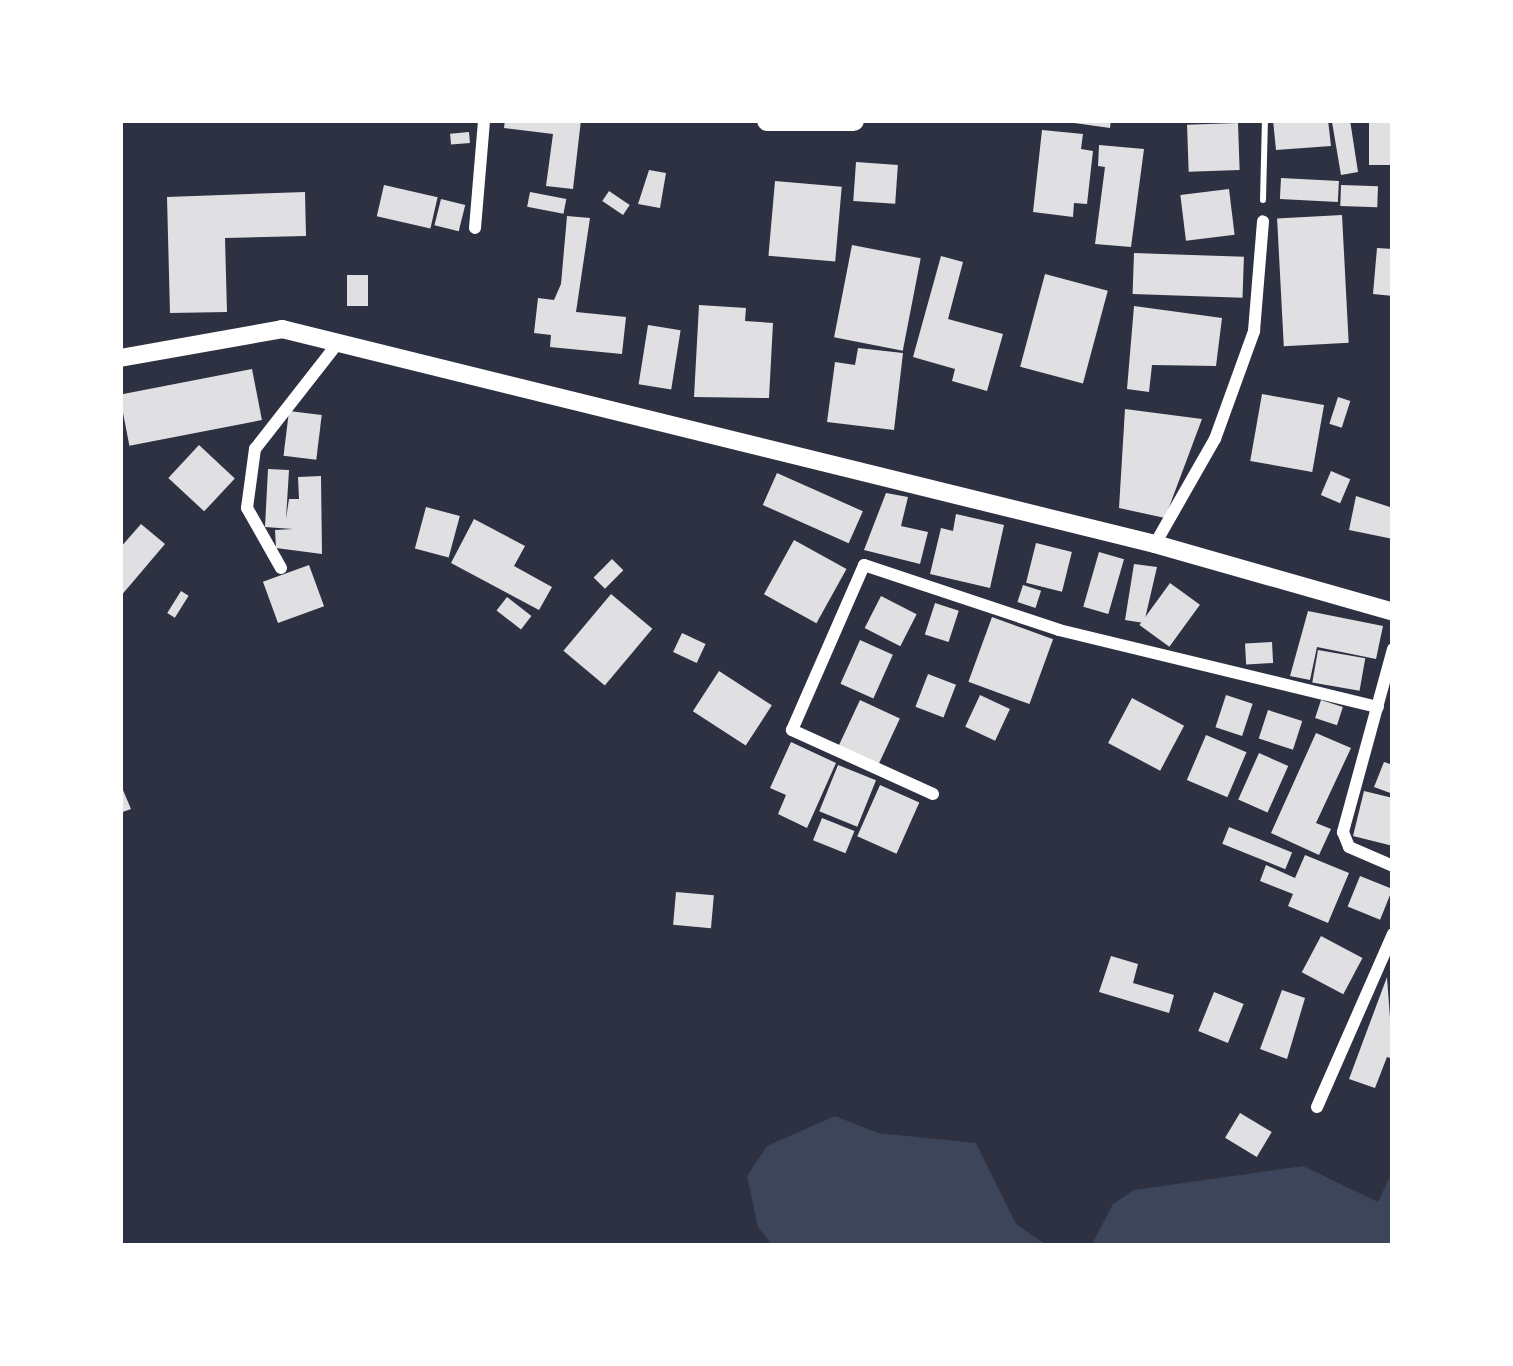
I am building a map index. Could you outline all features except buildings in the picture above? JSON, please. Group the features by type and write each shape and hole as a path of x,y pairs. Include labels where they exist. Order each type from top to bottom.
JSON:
{"main road":[{"path":"766,120 853,120"},
{"path":"120,358 282,329 1155,544 1393,611"}],"street":[{"path":"475,228 484,120"},
{"path":"1155,544 1215,439 1254,331 1263,221"},
{"path":"281,568 248,508 255,449 337,344"},
{"path":"932,794 792,730 865,566 1059,630 1378,707"},
{"path":"1393,649 1343,832 1349,847 1393,866"},
{"path":"1317,1107 1393,934"}],"path":[{"path":"1263,221 1265,120"}],"shaded area":[{"path":"835,1116 878,1133 976,1143 1016,1224 1048,1246 773,1246 758,1227 747,1176 767,1146"},
{"path":"1303,1166 1378,1202 1393,1170 1393,1246 1091,1246 1113,1204 1134,1190"}]}
